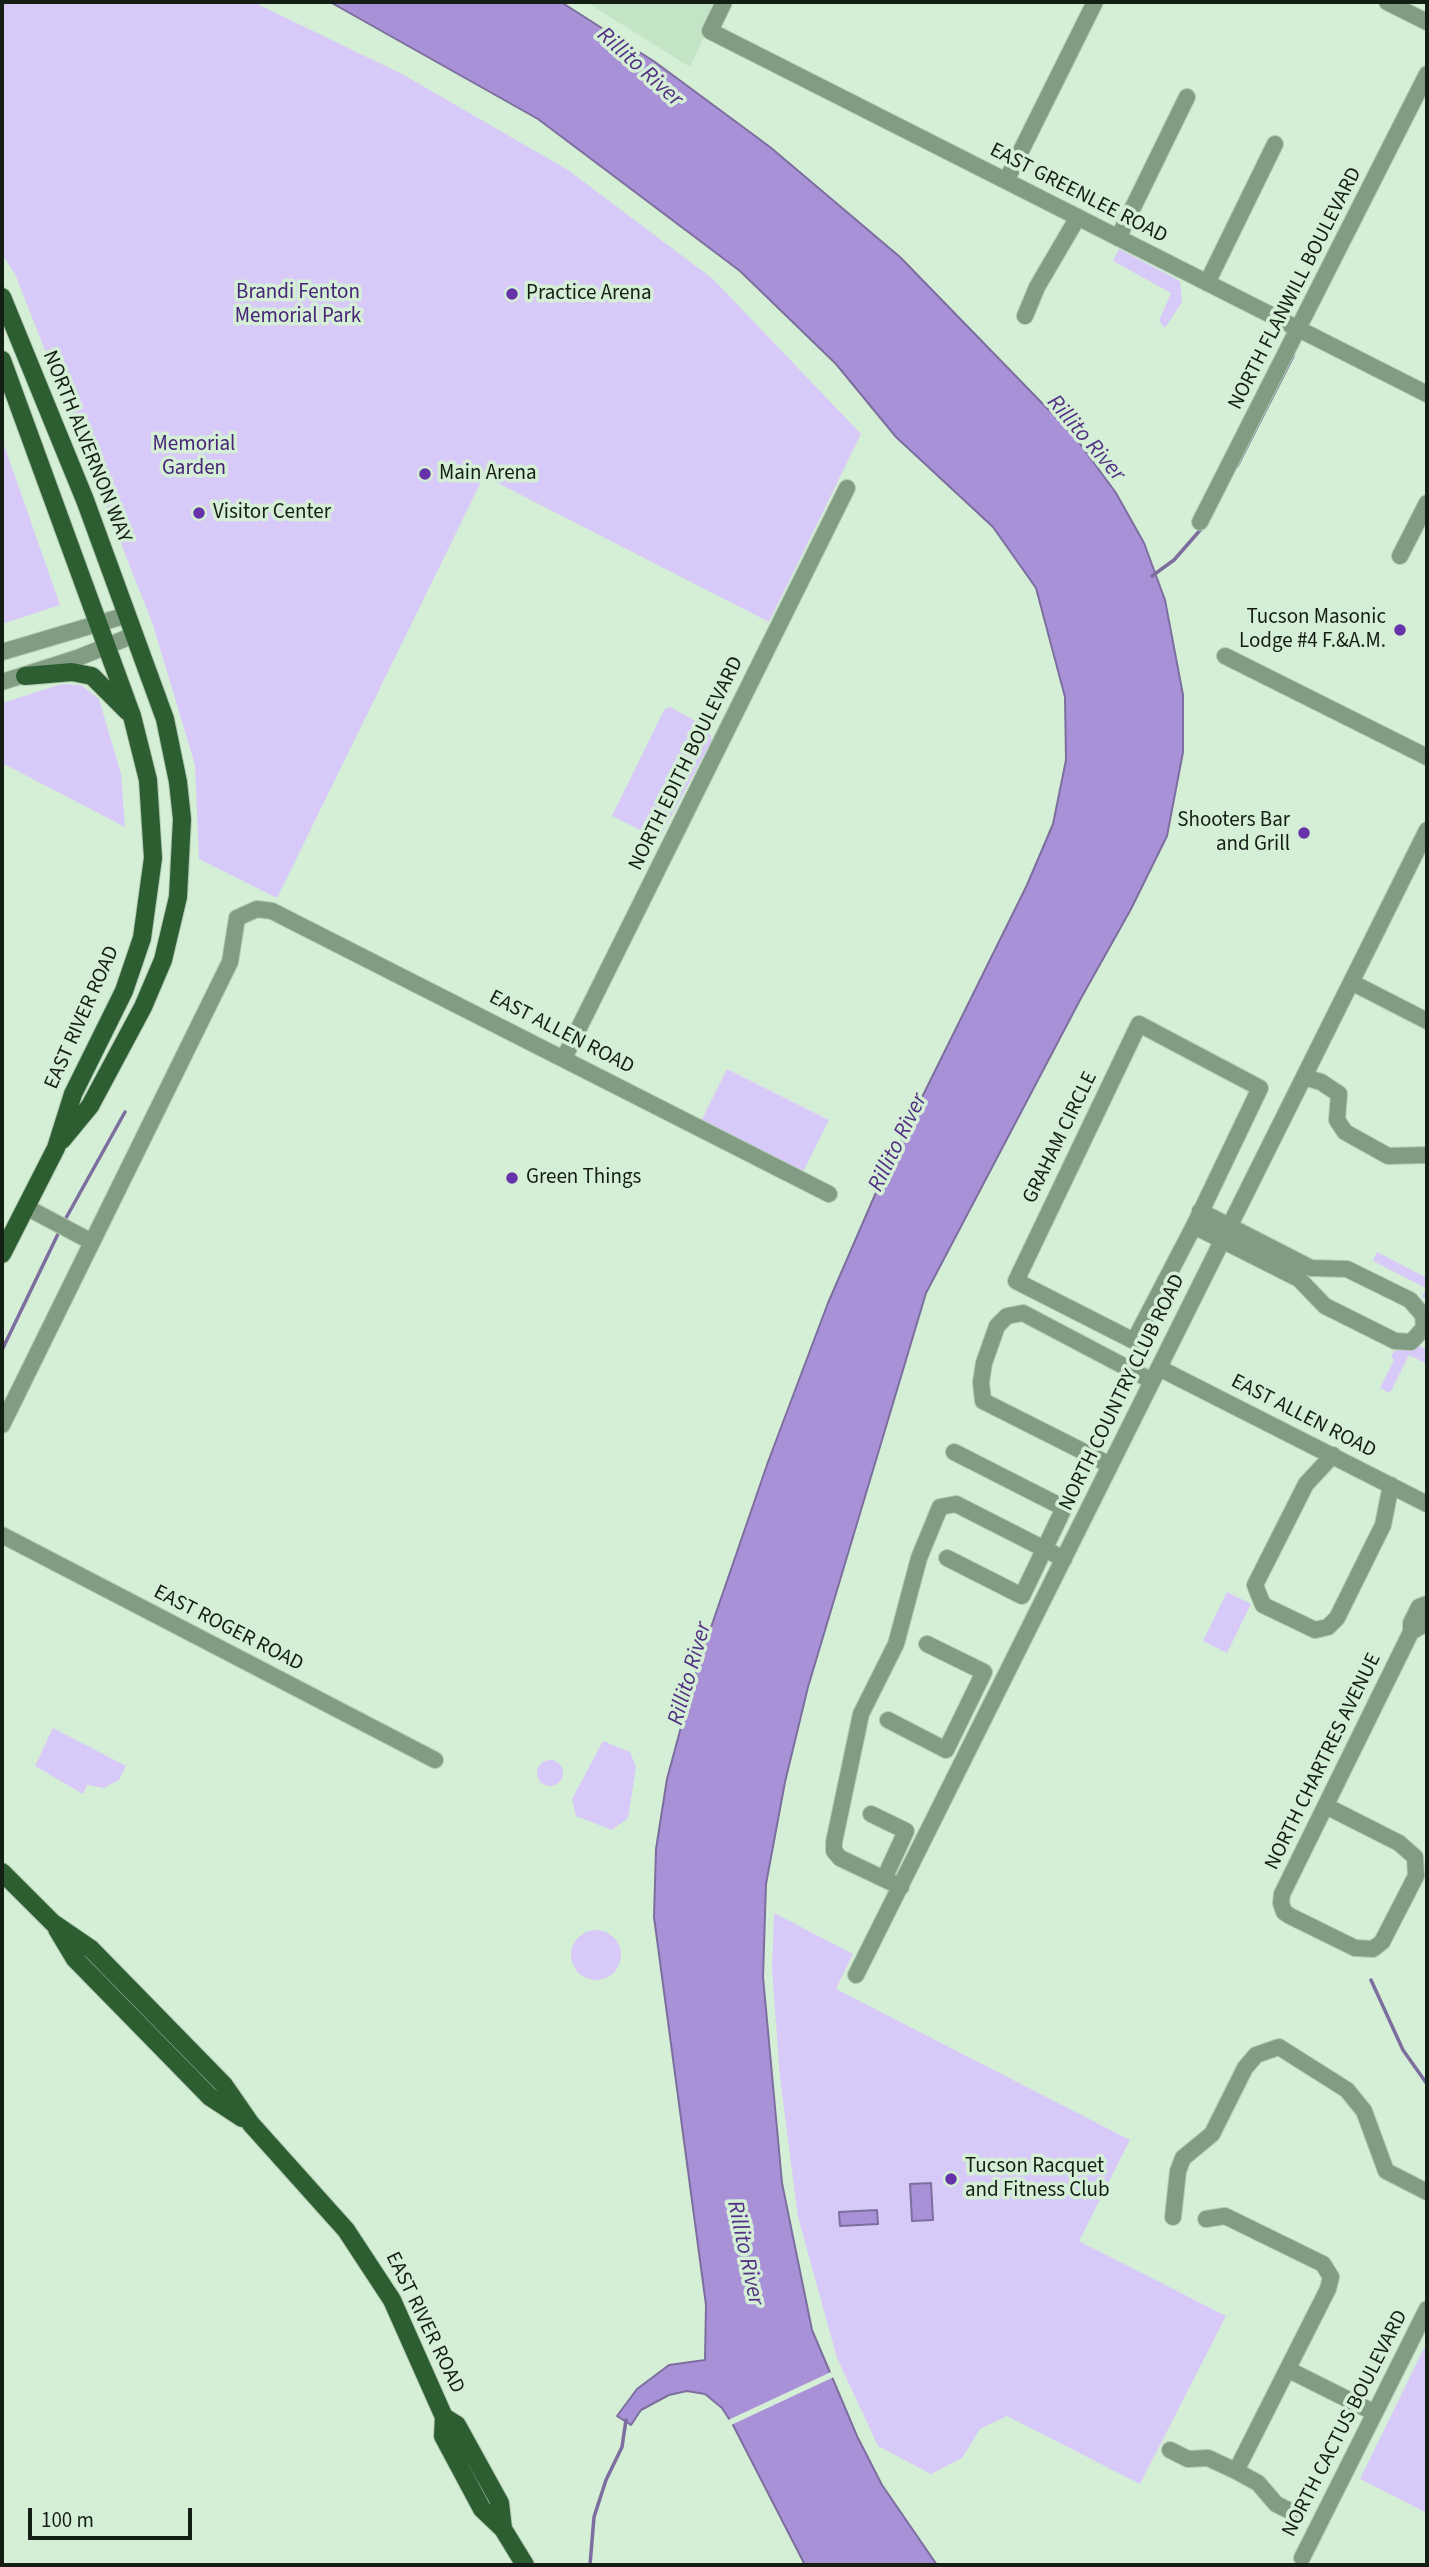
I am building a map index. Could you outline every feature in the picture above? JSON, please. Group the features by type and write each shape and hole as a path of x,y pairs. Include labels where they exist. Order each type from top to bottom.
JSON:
{"main road":[{"name":"NORTH ALVERNON WAY","path":"2,297 85,500 134,635"},
{"path":"2,359 99,624"},
{"name":"EAST RIVER ROAD","path":"2,1254 56,1148 73,1094 124,991 146,921 152,880 152,811 142,749 99,624"},
{"name":"EAST RIVER ROAD","path":"56,1148 90,1106 143,1007 169,942 178,897 182,846 178,782 164,719 134,635"},
{"path":"25,676 72,672 92,676 132,716"},
{"name":"EAST RIVER ROAD","path":"2,1871 53,1923 75,1959 210,2097 251,2124 330,2210 365,2256 392,2300 444,2417 457,2425 500,2503 503,2529 523,2565"}],"street":[{"name":"EAST GREENLEE ROAD","path":"724,2 710,31 1427,394"},
{"path":"1006,181 1095,2"},
{"path":"1387,2 1427,22"},
{"name":"NORTH FLANWILL BOULEVARD","path":"1200,522 1300,330 1427,74"},
{"path":"1118,238 1187,97"},
{"path":"1207,283 1275,144"},
{"path":"1025,316 1037,287 1078,217"},
{"name":"NORTH EDITH BOULEVARD","path":"564,1058 847,488"},
{"path":"1400,556 1427,503"},
{"path":"2,652 127,615"},
{"path":"2,682 107,647 134,635"},
{"path":"1225,656 1427,757"},
{"name":"NORTH COUNTRY CLUB ROAD","path":"856,1975 1427,830"},
{"name":"EAST ALLEN ROAD","path":"92,1242 230,962 237,918 257,909 272,911 829,1194"},
{"path":"1351,982 1427,1021"},
{"name":"GRAHAM CIRCLE","path":"1139,1024 1261,1088 1197,1219 1134,1341 1016,1281 1139,1024"},
{"path":"1304,1077 1321,1082 1339,1094 1337,1120 1345,1132 1388,1156 1427,1155"},
{"path":"2,1425 92,1242 26,1207"},
{"path":"1197,1219 1311,1268 1347,1269 1410,1300 1423,1315 1424,1328 1411,1342 1395,1341 1325,1306 1299,1279 1226,1233"},
{"name":"EAST ALLEN ROAD","path":"1110,1465 983,1401 981,1382 984,1363 997,1326 1007,1317 1023,1313 1333,1455 1427,1504"},
{"path":"947,1558 1022,1596 1064,1508 954,1452"},
{"path":"1333,1455 1306,1484 1255,1585 1263,1605 1315,1630 1328,1627 1337,1618 1383,1525 1391,1485"},
{"path":"901,1887 840,1858 834,1851 834,1842 863,1707 896,1644 928,1532 940,1507 956,1504 1064,1559"},
{"name":"EAST ROGER ROAD","path":"2,1535 435,1760"},
{"name":"NORTH CHARTRES AVENUE","path":"1326,1805 1399,1843 1415,1857 1416,1876 1382,1942 1373,1949 1355,1948 1284,1912 1282,1894 1411,1632 1411,1623 1419,1607 1427,1604"},
{"name":"NORTH CHARTRES AVENUE","path":"1411,1632 1423,1625 1427,1617"},
{"path":"888,1720 946,1750 984,1672 927,1644"},
{"path":"964,1714 981,1724"},
{"path":"871,1814 906,1831 884,1879"},
{"path":"1173,2217 1178,2171 1183,2158 1212,2134 1242,2071 1256,2055 1279,2047 1347,2090 1364,2111 1386,2171 1427,2192"},
{"path":"1206,2219 1225,2216 1323,2264 1331,2278 1289,2370 1236,2471"},
{"name":"NORTH CACTUS BOULEVARD","path":"1302,2558 1427,2309"},
{"path":"1289,2370 1376,2413"},
{"path":"1170,2450 1188,2459 1208,2458 1236,2471 1258,2483 1276,2504 1292,2512"}],"shaded area":[{"path":"586,2 720,2 690,67"}],"green space":[{"name":"Brandi Fenton Memorial Park","path":"2,2 253,2 402,74 568,170 713,279 861,434 769,622 484,476 277,898 199,859 195,765 153,625 15,274 2,254"},
{"path":"1119,249 1180,281 1182,302 1165,328 1159,321 1171,293 1113,261"},
{"path":"2,439 60,605 2,624"},
{"path":"62,684 81,685 99,699 121,774 125,827 2,763 2,703"},
{"path":"670,707 707,727 712,740 659,839 612,816 664,710"},
{"path":"727,1069 829,1120 803,1172 701,1121"},
{"path":"1377,1252 1427,1278 1427,1299 1422,1297 1426,1288 1373,1261"},
{"path":"1419,1346 1427,1350 1427,1364 1409,1355 1390,1393 1380,1388 1394,1360 1391,1358 1394,1351"},
{"path":"1227,1592 1251,1604 1227,1653 1203,1641"},
{"path":"53,1728 126,1766 119,1780 104,1788 87,1785 83,1794 35,1766"},
{"path":"603,1741 630,1752 636,1767 628,1818 612,1830 576,1816 572,1799"},
{"path":"550,1760 559,1764 563,1773 559,1782 550,1786 541,1782 537,1773 541,1764"},
{"name":"Tucson Racquet and Fitness Club","path":"774,1913 853,1954 836,1989 1130,2140 1079,2241 1226,2316 1140,2484 1007,2416 980,2429 962,2458 931,2474 878,2446 837,2358 798,2217 780,2078 772,1968"},
{"path":"586,1931 606,1931 620,1945 620,1965 606,1979 586,1979 572,1965 572,1945"},
{"path":"1427,2342 1427,2513 1360,2479"}],"water":[{"name":"Rillito River","path":"330,2 561,2 655,62 770,147 900,257 1075,437 1116,493 1144,543 1165,600 1183,695 1183,752 1167,836 1131,909 1080,1000 926,1293 808,1687 785,1782 766,1884 763,1977 782,2183 812,2330 857,2436 882,2485 937,2565 805,2565 733,2425 722,2408 705,2394 687,2391 669,2395 641,2410 631,2425 617,2416 637,2389 669,2365 705,2360 706,2305 654,1917 656,1849 667,1779 697,1668 768,1462 828,1303 884,1174 1027,885 1053,824 1066,760 1065,697 1036,588 993,527 896,437 836,364 740,271 538,119"},
{"path":"931,2183 933,2220 912,2221 910,2184"},
{"path":"877,2210 878,2224 840,2226 839,2212"}],"pier":[{"path":"831,2372 834,2377 729,2426 726,2421"}],"waterway":[{"path":"1237,466 1293,356"},
{"path":"1152,576 1174,560 1202,528"},
{"path":"66,1218 125,1112"},
{"path":"2,1350 58,1234"},
{"path":"1371,1980 1403,2050 1427,2084"},
{"path":"590,2565 594,2517 606,2480 622,2447 626,2420"}],"place":[{"name":"Practice Arena","path":"512,294"},
{"name":"Main Arena","path":"425,474"},
{"name":"Visitor Center","path":"199,513"},
{"name":"Tucson Masonic Lodge #4 F.&A.M.","path":"1400,630"},
{"name":"Shooters Bar and Grill","path":"1304,833"},
{"name":"Green Things","path":"512,1178"},
{"name":"Tucson Racquet and Fitness Club","path":"951,2179"}],"park label":[{"name":"Memorial Garden","path":"194,457"}]}
